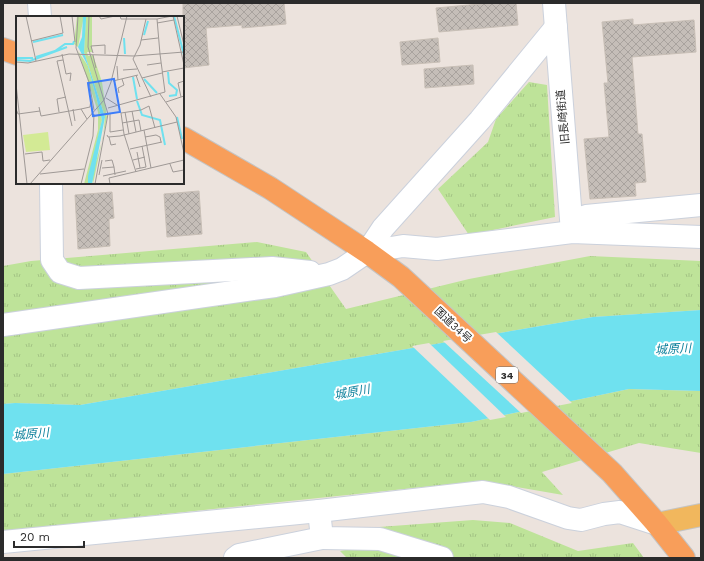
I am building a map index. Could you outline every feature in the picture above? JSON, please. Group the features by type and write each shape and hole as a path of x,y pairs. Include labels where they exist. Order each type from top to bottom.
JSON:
{"highway":[{"path":"3,48 16,54"},
{"name":"国道34号","path":"184,139 270,188 367,252 401,277 612,473 657,524 684,558"}],"main road":[{"path":"657,524 701,515"}],"street":[{"path":"39,3 40,16"},
{"name":"旧長崎街道","path":"554,3 572,232"},
{"path":"3,325 275,286 329,274 342,269 367,252 383,228 480,120 556,27"},
{"path":"51,184 52,260 60,272 79,278 272,268 329,274"},
{"path":"572,232 586,216 701,205"},
{"path":"367,252 403,246 437,249 572,232 701,238"},
{"path":"3,542 319,511 483,492 509,497 568,518 581,520 604,514 620,512 657,524"},
{"path":"319,511 322,538"},
{"path":"235,558 322,538 380,539 442,558"}],"green space":[{"path":"529,82 547,85 555,217 469,235 438,189 488,142 496,119"},
{"path":"257,242 306,252 346,309 469,279 590,256 701,261 701,310 593,317 80,405 3,404 3,266 31,261"},
{"path":"629,389 701,391 701,453 639,443 542,472 563,495 481,481 3,531 3,474 471,422"},
{"path":"473,520 510,523 578,551 633,543 644,558 347,558 340,551 410,538 379,527"}],"water":[{"name":"城原川","path":"701,310 701,391 629,389 471,422 3,474 3,404 80,405 593,317"}],"pier":[{"path":"496,332 572,403 521,413 443,341"},
{"path":"429,343 506,417 490,420 412,346"}],"building":[{"path":"183,3 284,3 286,24 242,28 242,25 206,28 209,65 184,68"},
{"path":"490,3 516,3 518,25 439,32 436,8"},
{"path":"633,19 633,25 694,20 696,52 632,57 638,134 642,134 646,182 635,183 636,196 590,199 584,139 609,137 604,83 608,83 602,22"},
{"path":"438,38 440,62 402,65 400,42"},
{"path":"473,65 474,84 425,88 424,69"},
{"path":"199,191 202,234 167,237 164,194"},
{"path":"112,192 114,218 109,219 110,246 78,249 75,195"}]}
